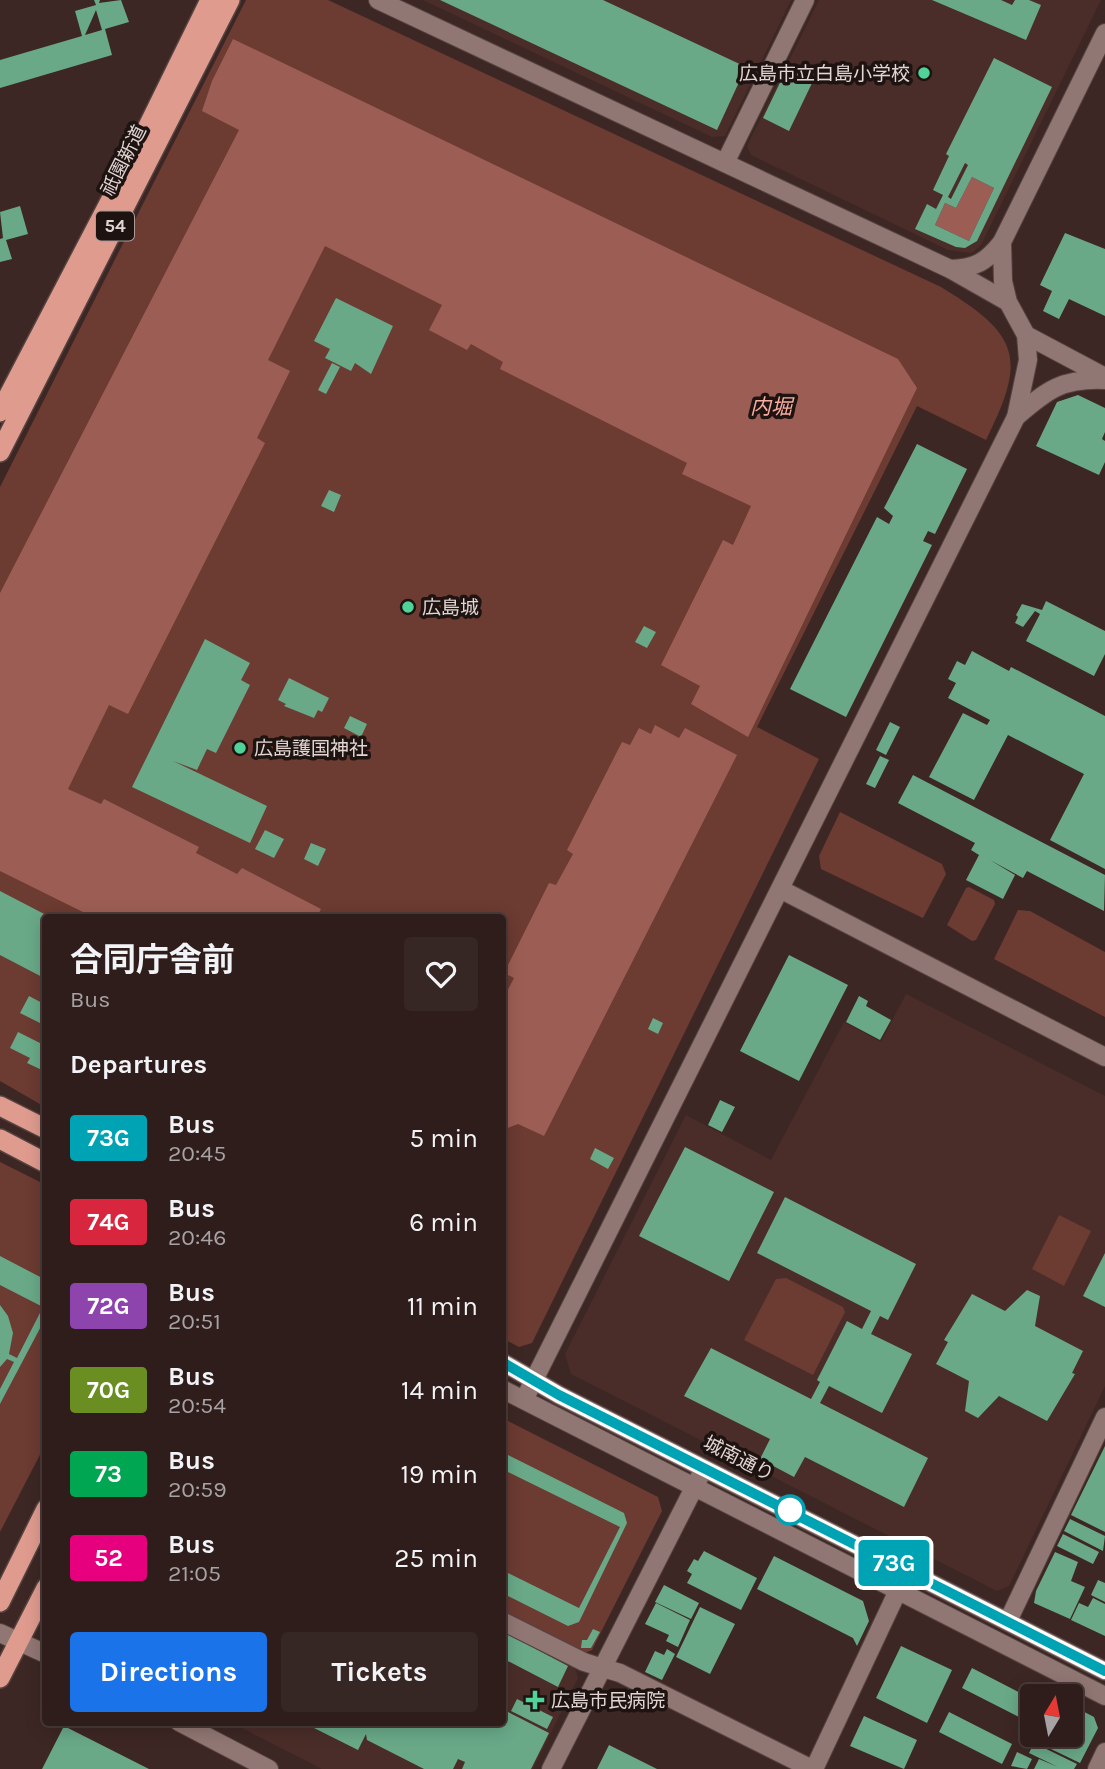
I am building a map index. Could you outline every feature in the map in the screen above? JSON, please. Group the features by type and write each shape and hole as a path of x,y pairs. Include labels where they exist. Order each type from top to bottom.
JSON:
{"highway":[{"name":"祇園新道","path":"0,412 128,168 210,0"},
{"name":"祇園新道","path":"0,452 230,0"},
{"path":"0,1106 42,1127"},
{"path":"0,1139 42,1161"},
{"path":"0,1602 42,1517"},
{"path":"0,1678 42,1596"}],"street":[{"path":"725,163 805,0"},
{"path":"378,1 950,269 1008,302"},
{"path":"950,269 969,268 985,262 1002,242 1105,33"},
{"path":"524,1399 1016,417 1028,369 1026,335 1008,302 1003,281 1002,242"},
{"path":"1026,335 1105,378"},
{"path":"1016,417 1046,391 1059,385 1076,380 1105,378"},
{"path":"780,888 1105,1057"},
{"name":"城南通り","path":"506,1364 559,1395 705,1466 1105,1671"},
{"path":"506,1391 1105,1696"},
{"path":"1008,1621 1105,1418"},
{"path":"551,1769 705,1466"},
{"path":"506,1623 584,1662 620,1673 813,1769 908,1570"},
{"path":"0,1633 42,1652"},
{"path":"187,1726 269,1769"},
{"path":"1097,1769 1105,1752"}],"shaded area":[{"name":"広島城","path":"246,0 328,0 941,287 987,320 1001,335 1009,351 1011,368 1007,388 986,440 917,406 757,727 819,759 532,1343 519,1347 506,1340 506,914 42,914 42,1105 0,1081 0,487"},
{"path":"423,0 791,0 725,136 712,137"},
{"name":"広島市立白島小学校","path":"819,0 1101,0 981,245 972,253 948,250 751,155 747,146"},
{"path":"840,812 942,864 946,874 923,918 821,869 819,856"},
{"path":"969,887 994,900 995,904 976,940 972,941 947,925"},
{"path":"1018,910 1030,911 1105,952 1105,1017 994,959"},
{"path":"906,994 1105,1096 1105,1386 1009,1586 997,1591 571,1374 565,1354 686,1115 771,1160 844,1022 881,1042"},
{"path":"0,1162 42,1183 42,1451 0,1532"},
{"path":"1059,1215 1091,1231 1064,1286 1032,1269"},
{"path":"786,1278 843,1307 845,1312 813,1375 744,1340 776,1279"},
{"path":"506,1420 658,1497 662,1511 592,1650 582,1654 506,1616"},
{"name":"広島市民病院","path":"506,1631 574,1665 578,1678 533,1769 322,1769 238,1726 506,1726"}],"water":[{"name":"内堀","path":"233,39 898,359 917,388 748,737 691,704 700,686 661,665 723,540 733,545 751,506 682,474 687,463 500,369 503,362 471,344 467,350 429,330 442,305 325,246 268,360 290,371 257,438 265,443 128,714 109,705 68,789 101,804 104,799 199,847 196,853 237,874 242,868 321,909 318,914 87,914 0,871 0,593 239,130 202,111 212,81"},
{"path":"972,177 994,188 969,241 935,225 945,203 956,208"},
{"path":"655,725 679,738 685,728 737,755 544,1136 518,1124 506,1128 506,993 514,978 506,974 506,969 549,883 556,885 573,854 567,850 622,742 630,745 639,728 651,734"}],"building":[{"path":"94,0 100,0 99,3 121,0 129,22 105,29 112,55 0,88 0,60 82,36 75,11 96,5","holes":["96,10 102,30 85,35"]},
{"path":"440,0 603,0 746,67 717,130"},
{"path":"932,0 1001,0 1012,5 1015,0 1029,0 1041,5 1026,40"},
{"path":"994,58 1052,87 977,241 965,248 956,247 915,229 927,204 936,209 943,195 933,190 949,156 946,154","holes":["965,163 968,165 951,199 948,197","972,177 994,188 969,241 935,225 945,203 956,208"]},
{"path":"787,68 813,81 789,131 763,118"},
{"path":"20,206 28,234 6,240 12,259 0,262 0,239 3,238 0,212"},
{"path":"1065,233 1105,249 1105,316 1069,299 1059,319 1043,311 1052,291 1040,285"},
{"path":"336,298 393,326 371,374 355,363 351,371 325,358 330,349 314,341"},
{"path":"332,363 340,367 326,394 318,390"},
{"path":"1078,395 1105,408 1105,432 1102,439 1105,441 1105,462 1099,475 1036,446 1057,402"},
{"path":"917,444 967,469 935,534 928,531 923,541 932,545 846,717 790,689 877,517 889,524 893,516 884,508"},
{"path":"329,490 341,495 334,512 321,506"},
{"path":"1046,601 1105,631 1105,654 1094,676 1026,641 1040,614 1035,611 1023,627 1015,623 1018,617 1016,615 1022,604 1042,610"},
{"path":"644,626 656,632 647,648 635,642"},
{"path":"205,639 250,663 241,680 250,685 216,753 207,749 197,770 173,761 267,806 250,843 132,787"},
{"path":"972,651 1009,671 1011,667 1105,716 1105,869 1050,840 1084,774 1008,735 974,800 929,777 963,713 987,725 990,720 948,698 956,683 948,679 957,661 965,665"},
{"path":"289,678 329,698 322,712 318,710 314,718 284,706 286,704 278,700"},
{"path":"350,716 367,724 361,737 344,728"},
{"path":"890,722 900,727 886,755 876,750"},
{"path":"880,756 889,760 875,788 866,784"},
{"path":"913,775 1105,875 1104,911 1027,871 1023,878 990,860 1015,875 1003,899 966,880 979,855 971,850 975,843 898,803"},
{"path":"265,830 284,839 274,858 255,849"},
{"path":"311,843 326,849 318,866 304,859"},
{"path":"0,891 44,914 42,914 42,977 0,955"},
{"path":"789,955 848,985 799,1081 740,1051"},
{"path":"29,996 42,1003 40,1023 20,1013"},
{"path":"859,996 868,1001 866,1006 891,1020 880,1040 846,1022"},
{"path":"653,1018 663,1023 658,1034 648,1029"},
{"path":"18,1032 42,1044 42,1070 27,1063 30,1058 10,1048"},
{"path":"720,1100 735,1107 722,1132 708,1125"},
{"path":"685,1147 774,1192 729,1281 639,1236"},
{"path":"595,1148 614,1158 608,1169 590,1159"},
{"path":"785,1197 916,1264 888,1320 880,1316 871,1334 912,1354 882,1413 829,1386 820,1403 928,1458 904,1507 805,1457 794,1477 760,1459 770,1439 684,1396 711,1348 811,1399 820,1382 817,1380 847,1321 862,1329 871,1311 757,1253"},
{"path":"1105,1253 1105,1307 1083,1296"},
{"path":"0,1256 42,1278 42,1306 0,1285"},
{"path":"1027,1290 1040,1296 1035,1326 1083,1351 1072,1373 1075,1374 1047,1421 999,1396 978,1418 965,1411 969,1381 936,1364 948,1342 944,1340 972,1294 1005,1311"},
{"path":"0,1305 8,1316 13,1333 9,1354 17,1358 42,1309 42,1325 0,1404 0,1389 14,1362 7,1359 0,1367"},
{"path":"1105,1446 1105,1532 1071,1515"},
{"path":"506,1454 624,1513 627,1523 579,1622 568,1626 506,1595 506,1572 579,1608 620,1527 506,1471"},
{"path":"1070,1519 1105,1536 1103,1551 1064,1531"},
{"path":"1063,1534 1099,1552 1093,1564 1057,1546"},
{"path":"704,1551 757,1578 741,1610 687,1583 692,1574 687,1571 694,1559 698,1561"},
{"path":"1055,1552 1078,1562 1071,1581 1085,1587 1070,1619 1034,1603 1036,1591"},
{"path":"774,1556 863,1601 869,1621 857,1646 853,1638 757,1589"},
{"path":"1098,1580 1105,1583 1105,1602 1091,1595"},
{"path":"664,1585 699,1603 691,1619 655,1602"},
{"path":"1093,1598 1105,1604 1105,1636 1071,1620 1079,1603 1088,1607"},
{"path":"656,1603 690,1620 678,1647 666,1641 669,1635 645,1624"},
{"path":"700,1607 735,1624 710,1674 676,1657"},
{"path":"593,1629 600,1632 591,1648 581,1648 582,1640 587,1640"},
{"path":"506,1633 568,1666 558,1687 506,1660"},
{"path":"901,1646 952,1670 927,1723 876,1698"},
{"path":"667,1649 675,1654 662,1680 645,1672 655,1651 664,1655"},
{"path":"972,1668 1020,1693 1020,1717 962,1688"},
{"path":"517,1699 553,1717 547,1729 511,1711"},
{"path":"506,1711 549,1733 531,1769 462,1769 465,1762 458,1759 453,1769 424,1769 367,1740 366,1734 358,1750 310,1726 506,1726"},
{"path":"1083,1711 1094,1717 1098,1728 1080,1763 1047,1747 1083,1747"},
{"path":"949,1712 1012,1744 1002,1764 939,1732"},
{"path":"864,1716 917,1740 904,1769 850,1746"},
{"path":"64,1726 149,1769 42,1769"},
{"path":"609,1745 657,1769 597,1769"},
{"path":"1032,1747 1042,1747 1077,1764 1074,1769 1034,1769 1039,1759 1058,1767 1029,1753"},
{"path":"1017,1752 1032,1759 1027,1769 1011,1766"}],"bus line":[{"name":"73G","path":"506,1364 559,1395 705,1466 1105,1671"}],"place":[{"name":"広島市立白島小学校","path":"924,73"},
{"name":"広島城","path":"408,607"},
{"name":"広島護国神社","path":"240,748"},
{"name":"広島市民病院","path":"535,1700"}]}
